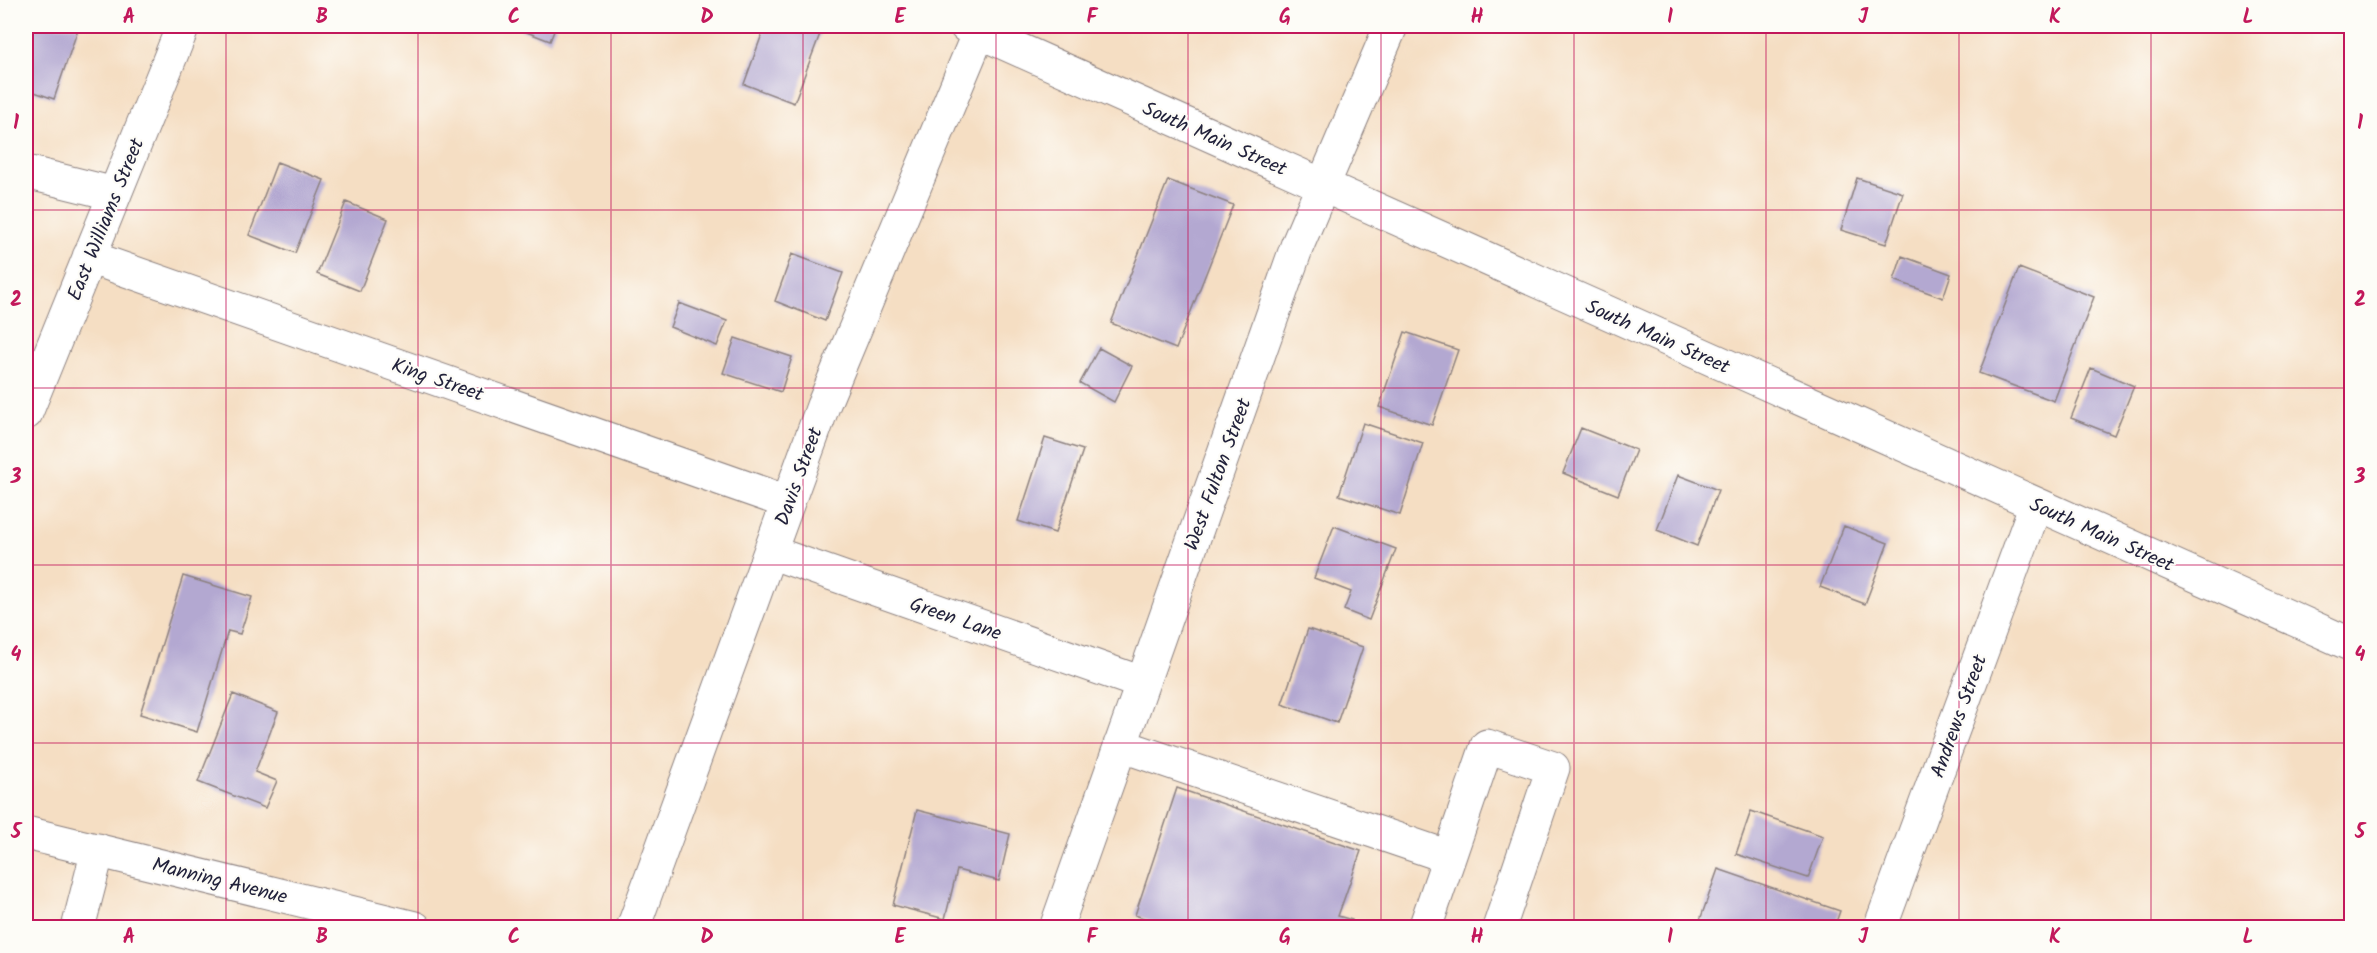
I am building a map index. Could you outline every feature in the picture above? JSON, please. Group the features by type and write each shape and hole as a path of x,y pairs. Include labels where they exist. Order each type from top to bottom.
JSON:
{"street":[{"name":"East Williams Street","path":"26,413 183,26"},
{"name":"West Fulton Street","path":"1056,927 1297,246 1391,26"},
{"name":"South Main Street","path":"973,28 1321,186 2352,645"},
{"name":"Davis Street","path":"633,927 823,406 973,28"},
{"path":"26,172 115,194"},
{"name":"King Street","path":"89,256 788,502"},
{"name":"Andrews Street","path":"1880,927 2036,504"},
{"name":"Green Lane","path":"770,552 1142,683"},
{"path":"1120,746 1449,857"},
{"path":"1425,927 1487,746 1553,768 1499,927"},
{"name":"Manning Avenue","path":"26,833 415,927"},
{"path":"78,927 98,850"}],"building":[{"path":"26,26 79,26 54,99 26,89"},
{"path":"511,26 556,26 550,41"},
{"path":"765,26 823,26 794,103 744,84"},
{"path":"277,162 324,180 295,253 249,235"},
{"path":"1857,178 1903,193 1886,244 1841,230"},
{"path":"1168,180 1233,205 1176,349 1111,323"},
{"path":"346,202 388,219 360,291 317,274"},
{"path":"792,254 843,273 825,321 775,301"},
{"path":"1902,256 1951,274 1943,298 1894,280"},
{"path":"2019,268 2094,297 2054,401 1979,373"},
{"path":"679,303 727,321 717,346 670,327"},
{"path":"1405,332 1458,350 1432,425 1379,407"},
{"path":"735,338 792,357 781,392 723,373"},
{"path":"1099,348 1132,366 1114,402 1080,383"},
{"path":"2091,368 2134,386 2114,435 2071,418"},
{"path":"1363,423 1423,443 1400,515 1339,495"},
{"path":"1581,428 1636,450 1618,495 1563,473"},
{"path":"1045,438 1083,450 1055,533 1018,521"},
{"path":"1678,475 1718,490 1697,546 1657,530"},
{"path":"1334,526 1396,549 1369,620 1344,610 1351,592 1314,578"},
{"path":"1844,526 1888,543 1865,604 1820,587"},
{"path":"183,576 252,597 240,634 228,631 197,732 140,714"},
{"path":"1308,629 1363,647 1337,723 1282,704"},
{"path":"233,694 278,712 255,772 277,781 265,808 198,782"},
{"path":"1177,788 1361,851 1338,916 1352,920 1350,928 1171,928 1135,915"},
{"path":"917,810 1010,834 999,881 957,870 945,919 893,905"},
{"path":"1751,811 1823,836 1808,878 1736,854"},
{"path":"1718,869 1840,911 1834,928 1710,928 1699,923"}]}
